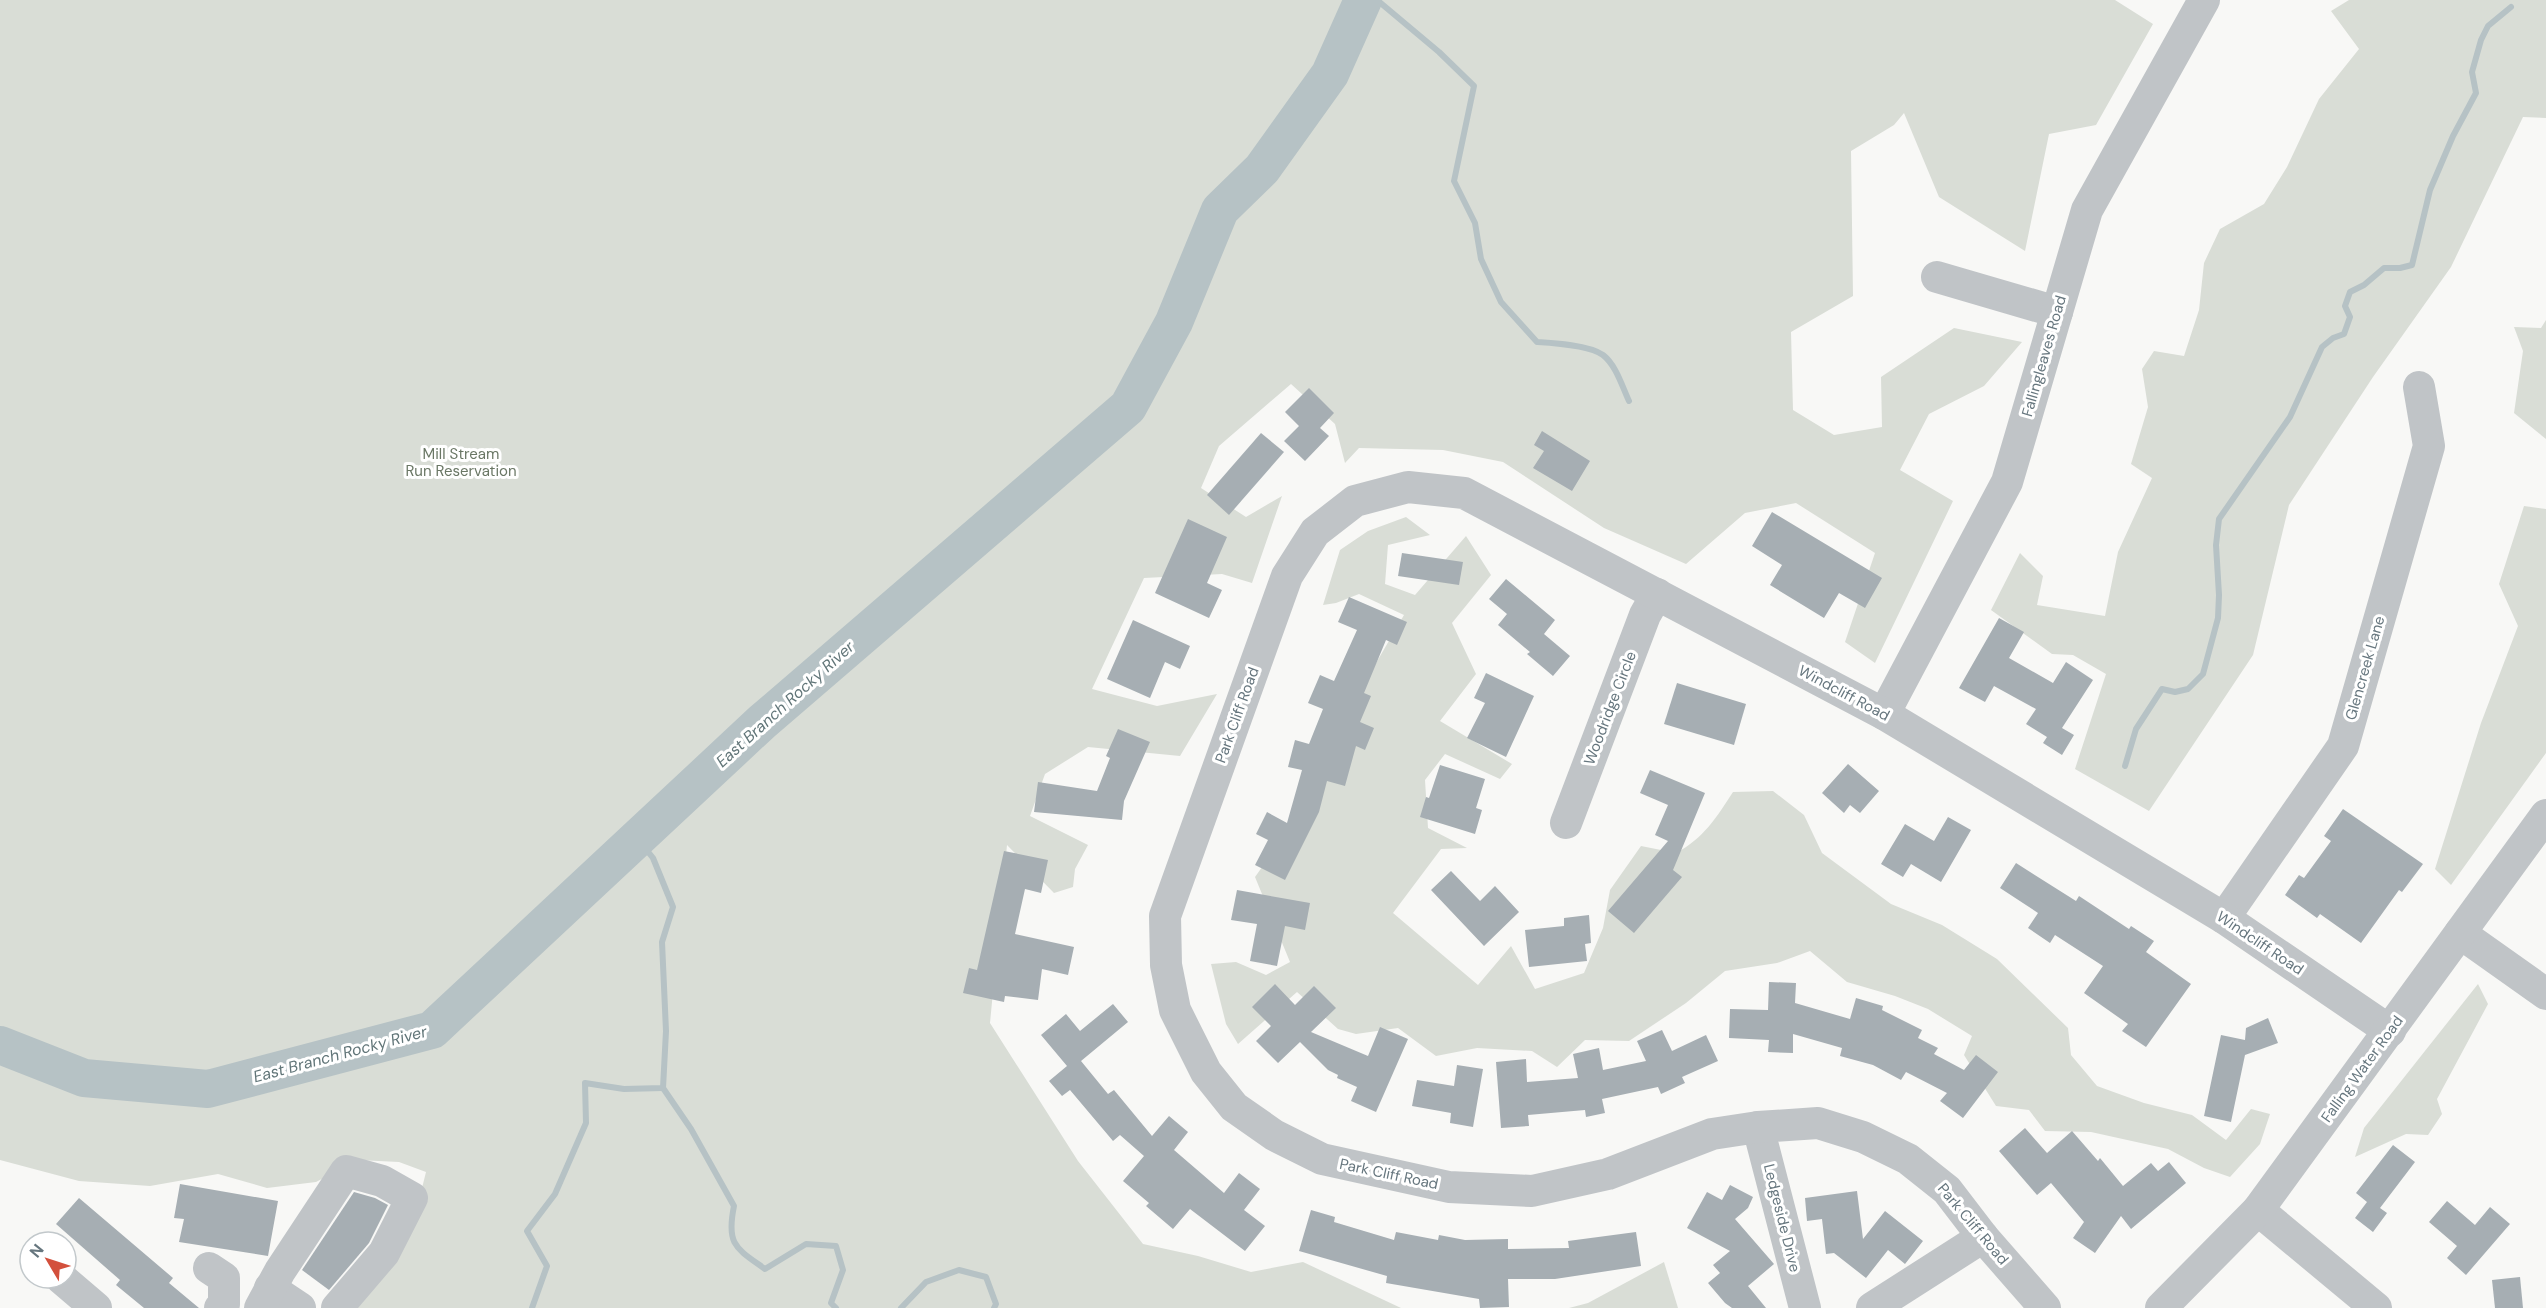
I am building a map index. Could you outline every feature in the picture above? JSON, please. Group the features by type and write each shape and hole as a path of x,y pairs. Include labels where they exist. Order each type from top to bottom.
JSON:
{"street":[{"name":"Fallingleaves Road","path":"1884,714 2007,482 2087,210 2204,0"},
{"path":"1936,277 2056,312"},
{"name":"Glencreek Lane","path":"2224,918 2343,747 2429,446 2419,387"},
{"name":"Windcliff Road","path":"1287,576 1315,532 1355,501 1407,487 1464,493 1884,714 2224,918 2390,1032"},
{"name":"Park Cliff Road","path":"1287,576 1165,916 1166,965 1175,1010 1206,1072 1234,1107 1274,1135 1322,1159 1449,1187 1532,1191 1608,1174 1712,1134 1758,1127 1818,1123 1863,1137 1908,1159 1947,1190 1983,1237 2045,1308"},
{"name":"Woodridge Circle","path":"1566,823 1646,615 1657,594"},
{"name":"Falling Water Road","path":"2161,1308 2258,1210 2546,815"},
{"path":"2460,933 2546,994"},
{"name":"Ledgeside Drive","path":"1758,1127 1805,1308"},
{"path":"300,1308 265,1298 346,1171 382,1182 412,1198 384,1253 337,1308"},
{"path":"2258,1210 2376,1308"},
{"path":"1872,1308 1983,1237"},
{"path":"209,1268 224,1278 224,1304 220,1308"},
{"path":"76,1290 96,1308"}],"green space":[{"name":"Mill Stream Run Reservation","path":"0,0 2115,0 2153,24 2096,125 2049,134 2025,251 1939,197 1904,113 1894,125 1851,151 1853,296 1791,332 1793,410 1834,435 1882,427 1881,377 1954,328 2022,342 1984,386 1929,414 1900,470 1953,501 1875,663 1845,642 1875,553 1796,503 1745,513 1686,564 1604,528 1503,462 1443,450 1359,448 1345,463 1335,424 1291,384 1219,446 1201,488 1246,517 1282,496 1252,583 1222,574 1144,578 1092,689 1157,706 1217,694 1180,756 1088,747 1045,774 1030,816 1088,845 1075,869 1073,887 1054,893 1007,845 990,1023 1078,1161 1143,1244 1198,1256 1251,1272 1303,1262 1401,1308 352,1308 415,1216 426,1172 399,1162 358,1160 316,1182 267,1188 218,1174 150,1186 79,1181 0,1160"},
{"path":"2349,0 2546,0 2546,118 2523,117 2451,267 2373,377 2289,505 2253,655 2149,811 2075,769 2106,674 2073,655 2052,654 1991,610 2020,553 2043,576 2037,605 2105,616 2118,552 2152,478 2131,464 2148,407 2142,369 2154,351 2184,356 2199,310 2204,263 2220,229 2264,204 2287,167 2319,99 2359,49 2331,11"},
{"path":"2546,320 2546,439 2514,413 2523,351 2514,327 2541,328"},
{"path":"2524,506 2546,509 2546,753 2451,885 2435,869 2481,723 2518,626 2499,584"},
{"path":"1406,517 1430,535 1388,545 1385,584 1415,595 1466,536 1491,575 1452,623 1476,674 1440,721 1512,764 1500,779 1445,754 1425,780 1428,828 1467,848 1441,849 1393,913 1478,985 1511,946 1535,989 1584,973 1603,928 1610,890 1641,846 1676,853 1702,834 1733,792 1773,791 1804,815 1822,853 1891,904 1942,925 1997,959 2068,1028 2071,1055 2097,1086 2144,1103 2192,1115 2226,1140 2251,1109 2270,1114 2260,1144 2230,1177 2204,1168 2168,1149 2091,1132 2045,1131 2029,1110 1996,1106 1964,1055 1972,1036 1928,1009 1895,996 1847,982 1810,951 1777,963 1725,971 1686,1003 1629,1041 1585,1040 1557,1067 1532,1051 1477,1048 1436,1056 1398,1028 1356,1034 1338,1029 1297,992 1238,1044 1226,1024 1211,964 1236,962 1266,975 1290,962 1255,877 1298,816 1365,682 1404,615 1359,594 1336,603 1323,605 1340,550 1368,531"},
{"path":"2478,984 2488,1004 2437,1099 2442,1114 2428,1135 2406,1134 2355,1157 2364,1128"},
{"path":"1664,1262 1678,1308 1569,1308 1588,1303"}],"building":[{"path":"1309,388 1334,413 1320,428 1329,436 1305,461 1284,441 1299,426 1285,412"},
{"path":"1542,431 1590,461 1572,491 1533,468 1544,451 1534,445"},
{"path":"1261,433 1284,452 1229,515 1207,495"},
{"path":"1772,512 1882,578 1865,608 1839,593 1824,618 1770,585 1782,565 1752,546"},
{"path":"1188,519 1227,537 1207,583 1222,590 1209,618 1155,593"},
{"path":"1402,553 1463,562 1459,585 1398,576"},
{"path":"1506,579 1555,620 1544,634 1570,656 1553,676 1527,654 1530,652 1498,625 1507,614 1489,599"},
{"path":"1349,597 1407,622 1397,645 1386,640 1364,693 1371,696 1360,722 1374,728 1365,750 1356,746 1345,786 1327,781 1319,812 1285,880 1255,865 1268,840 1256,834 1267,812 1287,823 1302,770 1288,767 1295,740 1309,744 1323,709 1308,703 1320,675 1334,681 1357,630 1338,622"},
{"path":"1999,618 2024,632 2009,658 2053,683 2066,662 2093,680 2062,728 2074,735 2062,755 2043,743 2047,737 2026,724 2036,709 1994,686 1985,702 1959,688"},
{"path":"1133,620 1190,646 1180,669 1165,662 1150,698 1107,679"},
{"path":"1486,673 1534,696 1506,757 1467,738 1485,703 1474,698"},
{"path":"1677,683 1746,704 1734,745 1664,724"},
{"path":"1118,729 1150,742 1124,801 1122,820 1034,812 1038,782 1097,791 1110,758 1106,756"},
{"path":"1848,764 1879,791 1860,813 1850,805 1844,813 1822,793"},
{"path":"1440,765 1485,779 1476,808 1482,810 1475,834 1420,817"},
{"path":"1650,770 1705,793 1673,870 1682,877 1634,933 1608,911 1668,841 1655,835 1668,805 1640,793"},
{"path":"2343,809 2423,864 2402,892 2399,890 2361,943 2320,914 2317,918 2285,895 2299,875 2304,878 2331,841 2324,836"},
{"path":"1948,817 1971,830 1941,882 1911,864 1903,877 1881,864 1905,824 1934,841"},
{"path":"1004,851 1048,860 1041,893 1025,889 1015,934 1074,947 1068,975 1042,969 1038,1000 1005,996 1004,1002 963,993 969,968 977,970"},
{"path":"2016,863 2076,901 2079,896 2129,929 2131,926 2154,941 2146,952 2191,984 2146,1047 2122,1031 2128,1024 2084,993 2103,966 2055,935 2050,943 2028,928 2038,913 2000,888"},
{"path":"1451,871 1480,901 1495,886 1519,912 1484,946 1431,890"},
{"path":"1237,890 1310,903 1305,930 1285,926 1277,966 1250,961 1257,924 1231,920"},
{"path":"1589,915 1591,943 1585,944 1587,961 1529,967 1525,930 1564,926 1564,918"},
{"path":"1769,982 1796,983 1795,1003 1850,1019 1856,998 1883,1006 1882,1010 1922,1030 1918,1038 1938,1048 1934,1054 1964,1070 1976,1055 1998,1072 1963,1118 1940,1101 1947,1093 1906,1072 1901,1080 1873,1065 1840,1056 1842,1048 1793,1034 1793,1053 1768,1052 1769,1040 1729,1038 1730,1009 1768,1010"},
{"path":"1275,984 1295,1005 1314,986 1336,1008 1311,1032 1368,1056 1380,1027 1408,1039 1376,1112 1351,1101 1357,1087 1337,1078 1338,1075 1328,1070 1300,1042 1278,1063 1256,1041 1271,1026 1252,1007"},
{"path":"1113,1004 1128,1022 1081,1061 1108,1094 1114,1090 1152,1136 1169,1116 1188,1132 1174,1150 1224,1193 1239,1173 1260,1189 1244,1210 1265,1226 1245,1251 1190,1209 1173,1229 1146,1206 1149,1203 1123,1181 1144,1156 1120,1135 1113,1141 1070,1090 1062,1096 1049,1081 1067,1066 1041,1035 1066,1014 1080,1031"},
{"path":"2268,1018 2278,1043 2245,1055 2231,1122 2204,1116 2221,1035 2245,1040 2246,1028"},
{"path":"1662,1030 1672,1051 1706,1035 1718,1061 1682,1077 1685,1083 1661,1094 1658,1087 1602,1099 1605,1113 1586,1117 1585,1110 1528,1115 1529,1126 1501,1128 1496,1062 1526,1059 1527,1082 1578,1078 1573,1054 1599,1048 1603,1070 1646,1061 1637,1041"},
{"path":"1457,1065 1483,1069 1473,1127 1450,1123 1451,1113 1412,1106 1417,1080 1454,1086"},
{"path":"2025,1128 2047,1153 2072,1131 2098,1161 2100,1158 2123,1186 2151,1163 2158,1171 2169,1162 2186,1183 2131,1229 2121,1216 2095,1253 2073,1238 2084,1222 2051,1183 2037,1195 1999,1151"},
{"path":"2393,1145 2415,1162 2380,1208 2387,1213 2373,1232 2355,1218 2367,1202 2356,1193"},
{"path":"180,1184 278,1201 268,1256 179,1242 184,1219 174,1218"},
{"path":"1730,1185 1753,1197 1748,1208 1735,1219 1774,1264 1748,1286 1766,1308 1732,1308 1725,1303 1708,1283 1720,1273 1713,1265 1730,1251 1687,1228 1707,1192 1722,1200"},
{"path":"1857,1191 1863,1239 1885,1211 1923,1241 1905,1264 1888,1250 1866,1278 1834,1253 1826,1254 1822,1219 1807,1221 1805,1198"},
{"path":"354,1192 375,1198 388,1205 369,1243 329,1290 302,1270"},
{"path":"79,1198 173,1278 169,1283 199,1308 144,1308 116,1285 120,1280 78,1243 78,1230 63,1230 56,1224"},
{"path":"2447,1201 2475,1225 2490,1207 2510,1224 2466,1275 2447,1258 2457,1246 2429,1222"},
{"path":"1311,1210 1335,1217 1334,1222 1394,1240 1396,1232 1438,1240 1439,1235 1465,1240 1508,1239 1508,1249 1569,1248 1568,1241 1636,1232 1641,1266 1555,1279 1508,1279 1509,1307 1480,1308 1479,1299 1386,1283 1387,1276 1299,1251"},
{"path":"2520,1277 2523,1308 2495,1308 2492,1280"}],"waterway":[{"name":"East Branch Rocky River","path":"0,1045 84,1078 208,1089 432,1030 762,722 1128,407 1174,322 1220,210 1262,169 1330,74 1363,0"},
{"path":"1377,0 1439,52 1474,86 1454,181 1475,223 1481,259 1501,302 1537,342 1580,347 1603,355 1615,370 1629,401"},
{"path":"2125,766 2136,729 2162,689 2175,692 2188,689 2203,674 2218,618 2216,545 2219,519 2290,417 2322,347 2333,338 2344,334 2350,317 2345,306 2350,292 2364,285 2384,268 2412,265 2430,190 2453,136 2476,93 2472,72 2481,40 2488,26 2511,7"},
{"path":"532,1308 547,1266 527,1231 555,1194 586,1123 585,1083 624,1089 663,1088 666,1031 662,942 673,907 653,858 637,838"},
{"path":"663,1088 691,1129 734,1206 731,1229 740,1250 765,1269 806,1244 836,1246 843,1270 831,1303 836,1308"},
{"path":"901,1308 926,1282 959,1270 986,1277 996,1304 994,1308"}]}
